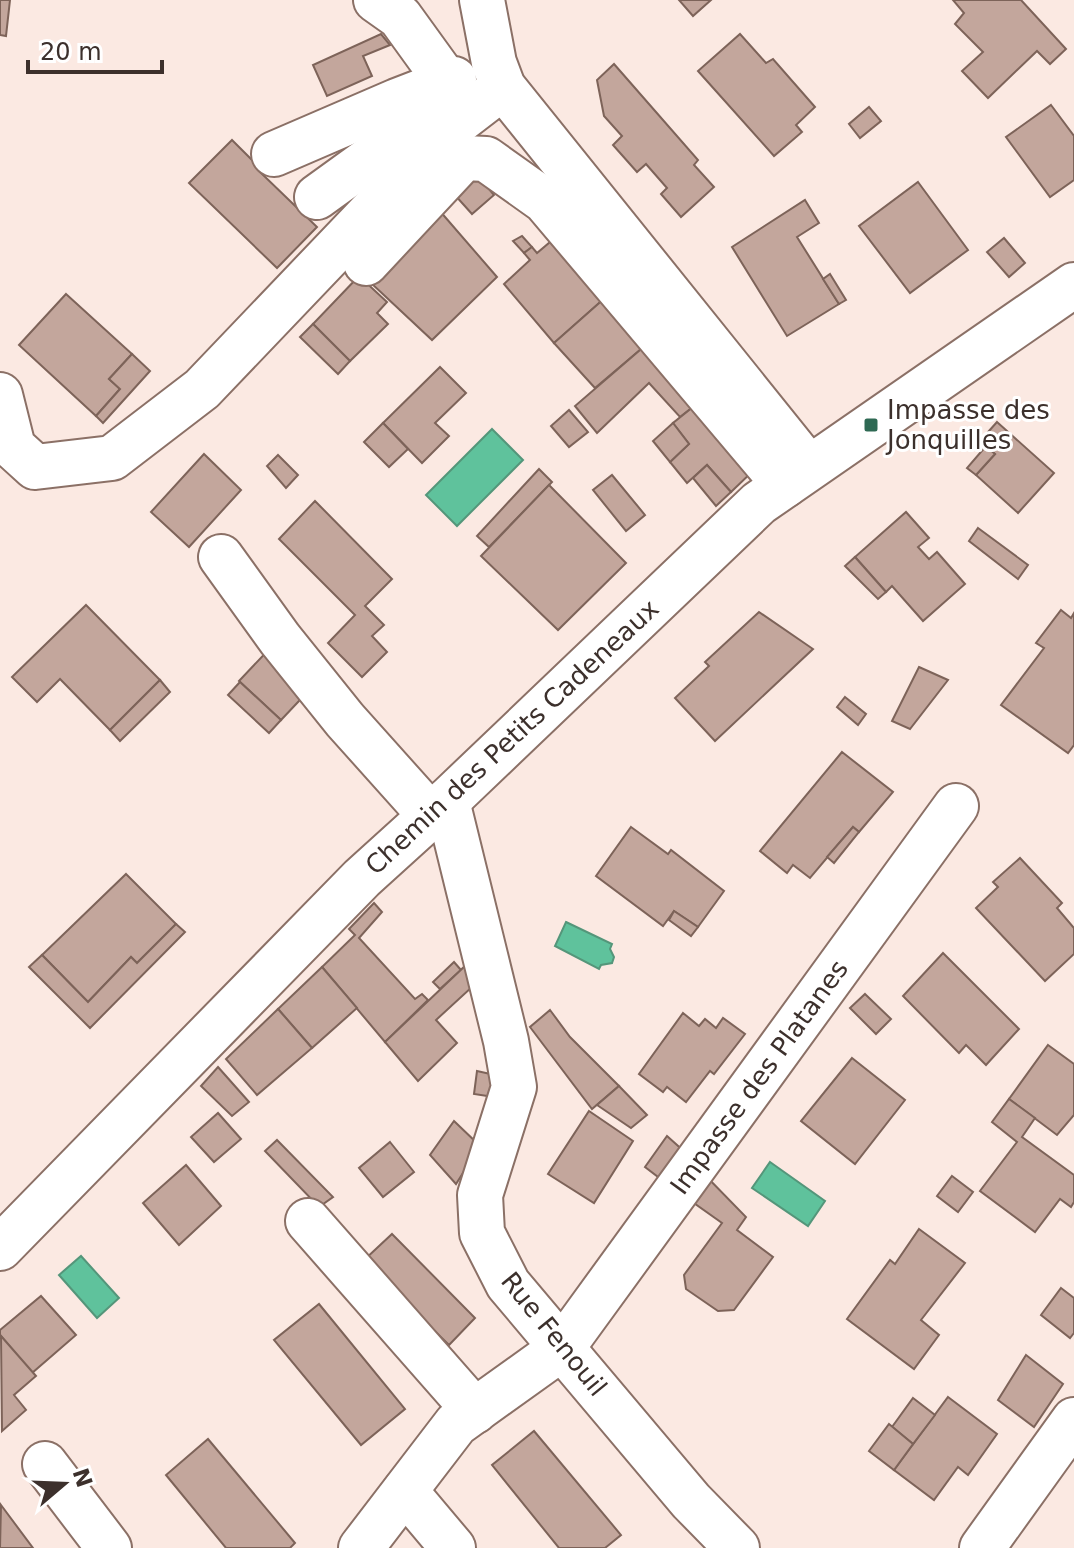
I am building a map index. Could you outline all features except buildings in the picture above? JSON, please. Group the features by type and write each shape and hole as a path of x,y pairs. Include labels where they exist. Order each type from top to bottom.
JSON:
{"street":[{"path":"376,0 400,17 447,82"},
{"path":"482,0 498,75 797,477"},
{"path":"274,154 447,82 498,75"},
{"path":"0,395 13,447 35,467 112,458 202,389 498,75"},
{"path":"317,197 418,124 447,82"},
{"path":"366,263 464,158 486,159 545,201 797,477"},
{"name":"Chemin des Petits Cadeneaux","path":"0,1248 362,878 759,503 1074,285"},
{"path":"221,557 280,639 345,720 439,808"},
{"name":"Impasse des Platanes","path":"361,1548 456,1424 562,1348 956,806"},
{"name":"Rue Fenouil","path":"439,808 506,1041 514,1087 480,1195 482,1233 508,1284 691,1501 737,1548"},
{"path":"308,1221 475,1411"},
{"path":"982,1548 1074,1420"},
{"path":"45,1464 109,1548"},
{"path":"405,1491 453,1548"}],"shaded area":[{"path":"492,429 523,460 457,526 426,495"},
{"path":"566,922 612,944 612,963 601,965 599,969 555,946"},
{"path":"770,1162 825,1201 808,1226 752,1188"},
{"path":"81,1256 119,1298 97,1318 59,1275"}],"place":[{"name":"Impasse des Jonquilles","path":"871,425"}]}
